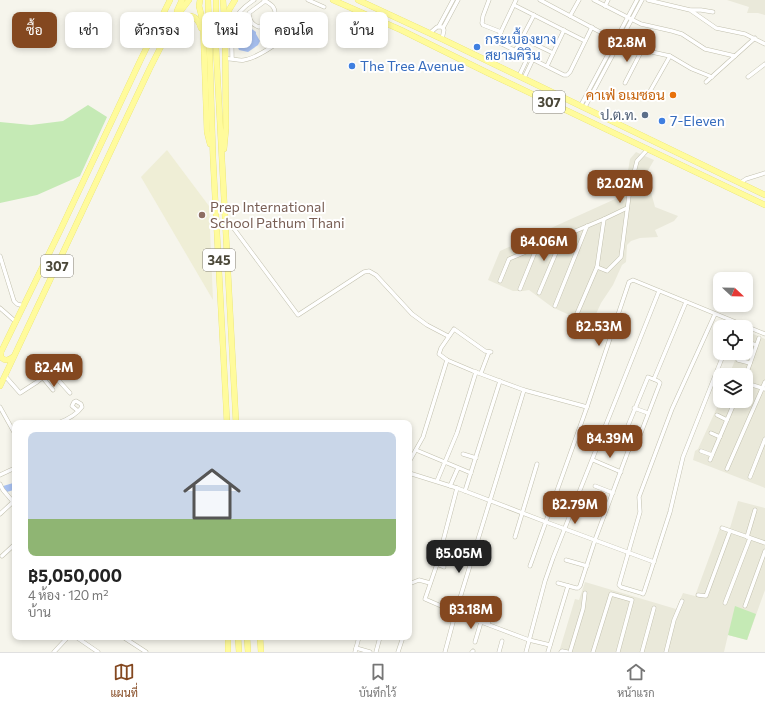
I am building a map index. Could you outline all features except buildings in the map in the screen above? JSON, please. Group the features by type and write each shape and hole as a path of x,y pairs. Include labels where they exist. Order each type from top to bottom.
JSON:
{"main road":[{"path":"180,12 189,0"},
{"path":"200,0 199,6 202,18"},
{"name":"345","path":"208,0 213,158 227,420"},
{"name":"345","path":"216,0 216,48 236,420"},
{"path":"223,0 224,12"},
{"path":"229,12 235,0"},
{"name":"307","path":"333,0 400,30 765,204"},
{"name":"307","path":"358,0 583,106 765,195"},
{"name":"307","path":"0,353 170,1"},
{"name":"307","path":"176,12 180,1"},
{"path":"194,17 199,23 202,32"},
{"name":"307","path":"0,386 161,48"},
{"path":"203,48 207,132 213,158"},
{"path":"223,173 226,128 225,48"},
{"path":"682,165 686,156"},
{"path":"0,353 4,360 14,357"},
{"path":"0,371 5,376"},
{"path":"228,640 228,652"},
{"path":"238,640 239,652"},
{"path":"247,640 248,652"},
{"path":"260,640 261,652"}],"street":[{"path":"232,58 233,23 238,13 254,0"},
{"path":"250,12 265,0 273,5 275,10 275,16 260,27 255,26 252,23"},
{"path":"308,0 324,7"},
{"path":"442,39 444,34 441,27 453,0"},
{"path":"430,33 434,28 441,27 458,0"},
{"path":"489,0 482,23 483,25 501,32"},
{"path":"516,0 498,38 498,42 564,74 568,74 592,27"},
{"path":"540,0 617,41 642,50 662,53 670,56 692,69 712,77"},
{"path":"548,4 550,0"},
{"path":"570,16 579,0"},
{"path":"594,0 648,26 682,34 705,49 735,56"},
{"path":"605,6 608,0"},
{"path":"583,106 637,0"},
{"path":"629,18 642,0"},
{"path":"648,0 690,10 713,12"},
{"path":"514,5 585,41"},
{"path":"244,7 248,12"},
{"path":"690,10 716,28 735,31 755,38 765,44"},
{"path":"515,51 534,15"},
{"path":"547,66 564,30"},
{"path":"522,38 553,53"},
{"path":"706,82 755,38"},
{"path":"225,59 232,58 246,60 268,48"},
{"path":"625,83 642,50"},
{"path":"649,93 670,56"},
{"path":"522,77 528,57"},
{"path":"522,77 533,59"},
{"path":"748,77 765,64"},
{"path":"597,267 607,271 621,257 630,188 637,161 648,149"},
{"path":"740,183 746,179 765,173"},
{"path":"500,281 509,259 627,208"},
{"path":"225,218 298,315 364,272 369,271 376,275 412,314 427,325 448,336"},
{"path":"576,316 597,267 604,219"},
{"path":"555,306 587,226"},
{"path":"539,293 563,236"},
{"path":"520,289 537,247"},
{"path":"0,256 14,301 17,304 24,306"},
{"path":"530,566 587,407 629,282 633,280 728,320"},
{"path":"526,652 544,581 659,291"},
{"path":"654,379 686,302"},
{"path":"0,308 16,322"},
{"path":"715,314 672,409 639,497 640,512 620,585 621,587 643,594 674,499 683,457 721,360"},
{"path":"481,373 490,352 478,346 454,329 439,351 440,356 476,372 524,390 587,407"},
{"path":"753,330 765,334"},
{"path":"749,368 759,338"},
{"path":"412,457 425,432 447,360"},
{"path":"738,360 750,364"},
{"path":"5,376 20,394 56,367"},
{"path":"51,372 70,393"},
{"path":"437,481 457,433 476,372"},
{"path":"649,377 654,379 660,383 639,438 627,436 624,433 646,378 649,377"},
{"path":"43,378 53,390"},
{"path":"466,491 500,381"},
{"path":"727,469 764,389 765,382"},
{"path":"753,385 764,389"},
{"path":"445,652 455,612 524,390"},
{"path":"0,407 12,429"},
{"path":"634,408 648,413"},
{"path":"710,460 732,408"},
{"path":"64,420 78,411"},
{"path":"717,415 727,420"},
{"path":"711,433 720,438"},
{"path":"558,583 578,588 633,438"},
{"path":"750,477 765,439"},
{"path":"613,442 629,450"},
{"path":"416,450 471,473"},
{"path":"701,451 712,455"},
{"path":"463,454 476,458"},
{"path":"593,460 621,472"},
{"path":"515,537 537,464"},
{"path":"450,486 458,468"},
{"path":"0,475 12,469"},
{"path":"412,474 466,491 654,562"},
{"path":"0,484 1,490 12,501"},
{"path":"595,486 613,493"},
{"path":"457,488 437,564 425,599 529,640 550,645"},
{"path":"0,514 12,505"},
{"path":"584,508 604,515"},
{"path":"725,603 748,538 755,510"},
{"path":"722,528 765,543"},
{"path":"698,595 706,596 730,531"},
{"path":"2,556 12,547"},
{"path":"745,606 765,551"},
{"path":"566,560 587,566"},
{"path":"437,564 444,567"},
{"path":"412,582 419,580 430,583"},
{"path":"548,652 568,586"},
{"path":"570,652 583,609 585,593"},
{"path":"593,652 611,594 632,600 618,652"},
{"path":"488,624 496,599"},
{"path":"666,652 674,620 682,601"},
{"path":"642,652 654,608"},
{"path":"483,614 490,617"},
{"path":"475,642 481,622"},
{"path":"54,652 65,640"},
{"path":"80,640 98,652"},
{"path":"127,640 146,652"},
{"path":"358,640 355,650 370,652"},
{"path":"376,652 379,640"},
{"path":"398,652 402,640"},
{"path":"499,652 502,641"},
{"path":"561,652 566,652"}],"shaded area":[{"path":"727,0 765,0 765,15 758,13 747,13 749,7"},
{"path":"167,150 209,206 213,300 141,177"},
{"path":"636,152 654,160 646,174 655,207 678,216 674,221 655,230 658,237 640,238 631,241 627,245 626,262 622,265 613,285 601,303 591,325 552,307 529,290 513,291 488,280 500,251 624,195 630,159"},
{"path":"753,334 765,339 765,488 693,460 695,451 698,449 717,408 753,408 753,368 732,368 735,360 753,360"},
{"path":"738,501 765,508 765,590 747,640 728,635 724,652 559,652 575,599 579,600 585,582 676,609 683,593 695,596 721,525 730,528"}],"green space":[{"path":"88,105 107,117 80,176 37,195 0,203 0,122 31,125 63,121"},
{"path":"735,606 756,614 747,640 728,635"}],"water":[{"path":"252,29 256,32 260,41 258,45 248,52 239,50 238,48 252,48"}],"waterway":[{"path":"5,489 12,487"}],"place":[{"name":"กระเบื้องยาง สยามคิริน","path":"477,47"},
{"name":"The Tree Avenue","path":"352,66"},
{"name":"คาเฟ่ อเมซอน","path":"673,95"},
{"name":"ป.ต.ท.","path":"645,115"},
{"name":"7-Eleven","path":"662,121"},
{"name":"Prep International School Pathum Thani","path":"202,215"}]}
